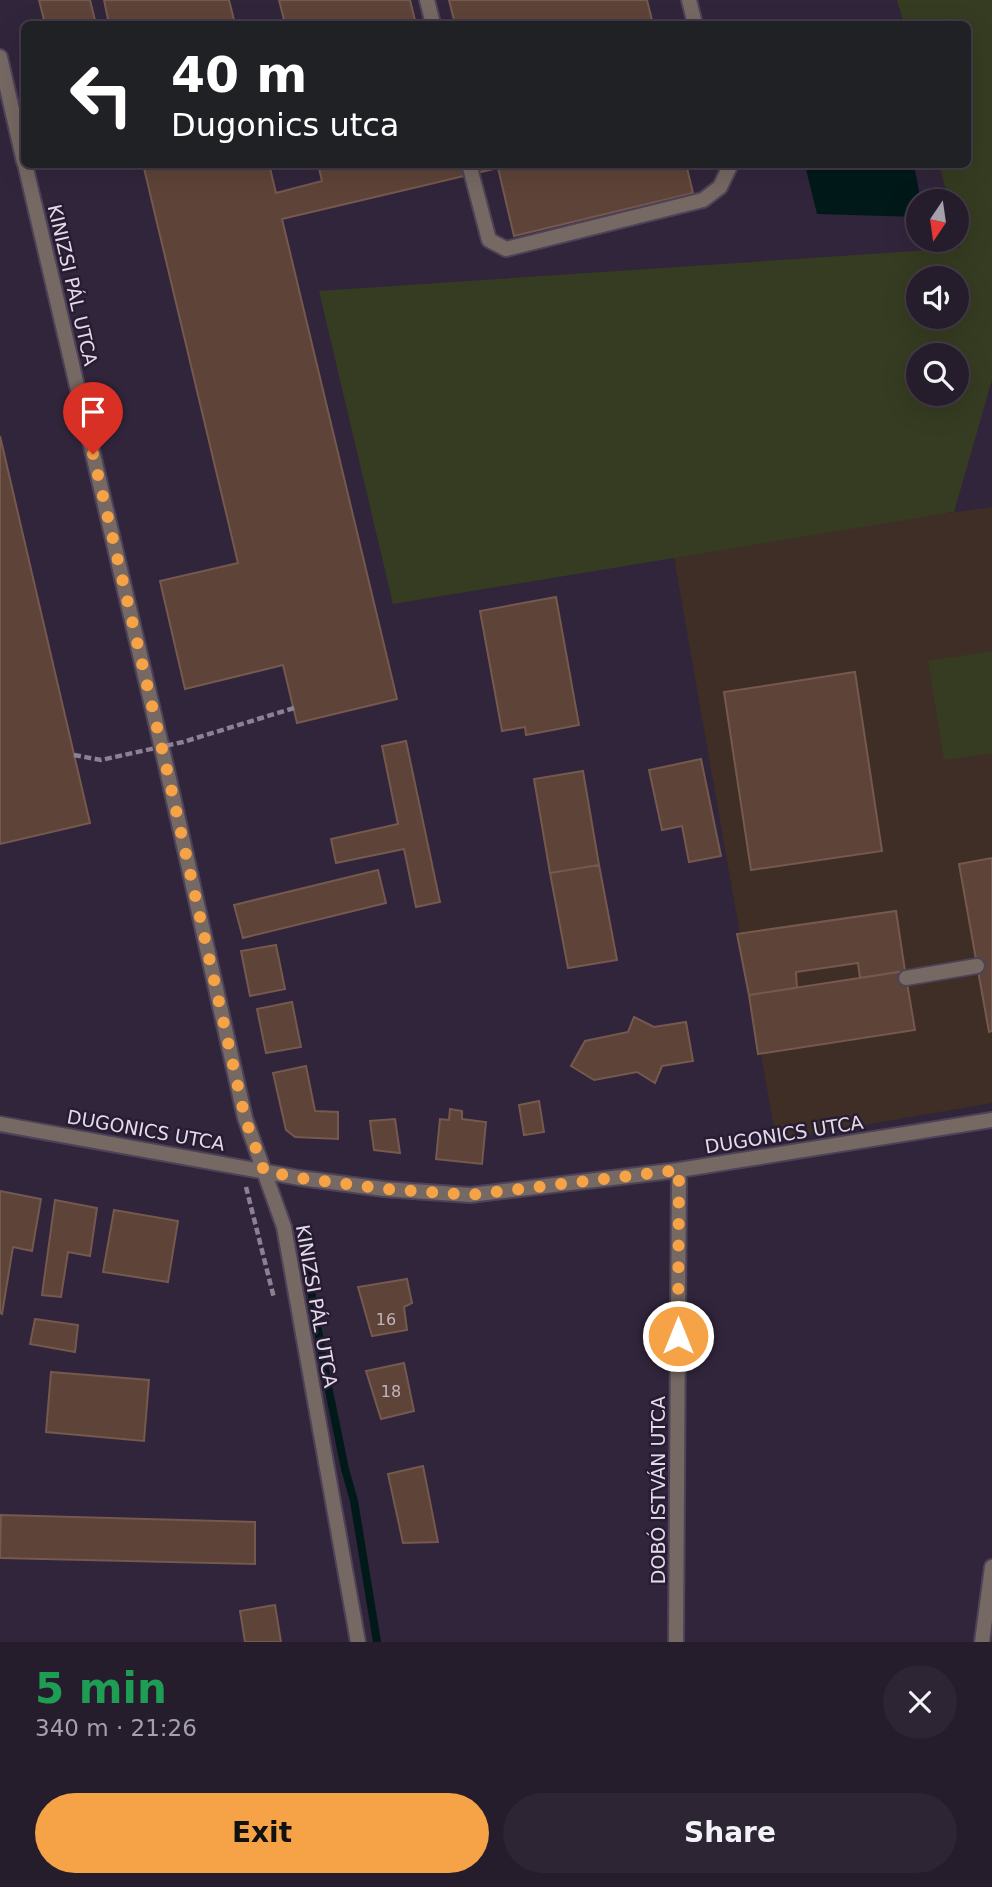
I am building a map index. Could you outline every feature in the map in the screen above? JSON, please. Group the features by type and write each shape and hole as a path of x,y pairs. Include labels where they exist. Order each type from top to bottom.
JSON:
{"street":[{"path":"427,0 432,21"},
{"path":"689,0 694,21"},
{"name":"KINIZSI PÁL UTCA","path":"0,57 21,146"},
{"name":"KINIZSI PÁL UTCA","path":"26,168 167,770 245,1118 284,1227 358,1642"},
{"path":"470,168 489,240 506,249 703,201 720,187 729,168"},
{"path":"906,978 977,966"},
{"name":"DUGONICS UTCA","path":"0,1124 300,1178 384,1189 470,1195 679,1170 992,1120"},
{"name":"DOBÓ ISTVÁN UTCA","path":"676,1642 679,1170"},
{"path":"982,1642 992,1567"}],"path":[{"path":"74,755 101,760 183,742 294,708"},
{"path":"241,1167 276,1308"}],"shaded area":[{"path":"806,168 915,168 919,189 906,189 906,217 817,214"},
{"path":"992,507 992,1103 776,1140 673,552"}],"green space":[{"path":"897,0 992,0 992,380 954,512 393,604 319,291 906,252 970,252 970,189 946,189 940,168 971,168 971,21 903,21"},
{"path":"992,651 992,753 944,760 928,661"}],"building":[{"path":"39,0 90,0 95,21 44,21"},
{"path":"104,0 229,0 234,21 108,21"},
{"path":"279,0 410,0 415,21 284,21"},
{"path":"449,0 647,0 652,21 454,21"},
{"path":"144,168 270,168 276,193 322,181 319,168 498,168 282,219 397,699 297,723 283,665 185,689 160,581 238,563"},
{"path":"498,168 687,168 693,193 514,236"},
{"path":"0,436 90,823 0,844"},
{"path":"556,597 579,725 526,735 525,727 502,731 480,611"},
{"path":"855,672 882,851 751,870 724,692"},
{"path":"406,741 440,902 416,907 404,849 336,863 331,839 398,824 382,746"},
{"path":"701,759 721,856 689,862 682,826 662,830 649,770"},
{"path":"583,771 599,865 550,873 534,779"},
{"path":"992,858 992,1031 989,1032 959,864"},
{"path":"599,865 617,960 568,968 550,873"},
{"path":"378,870 386,903 243,938 234,905"},
{"path":"896,911 905,971 860,978 858,963 796,972 797,988 749,995 737,934"},
{"path":"276,945 285,989 250,996 241,951"},
{"path":"905,971 915,1030 758,1054 749,995"},
{"path":"292,1002 301,1047 266,1053 257,1009"},
{"path":"634,1017 654,1027 686,1022 693,1061 662,1066 655,1083 637,1072 594,1080 571,1066 585,1041 628,1032"},
{"path":"306,1066 315,1111 338,1112 338,1139 295,1137 286,1130 273,1073"},
{"path":"539,1101 544,1132 524,1135 519,1105"},
{"path":"450,1109 462,1111 462,1119 486,1122 482,1164 436,1159 440,1119 449,1120"},
{"path":"395,1119 400,1153 374,1150 370,1121"},
{"path":"0,1191 41,1199 32,1251 13,1247 2,1314 0,1313"},
{"path":"55,1200 97,1208 90,1256 68,1252 61,1297 42,1295"},
{"path":"114,1210 178,1221 168,1282 103,1272"},
{"path":"407,1279 412,1303 404,1307 407,1330 372,1336 358,1287"},
{"path":"35,1319 78,1325 75,1352 30,1344"},
{"path":"404,1363 414,1411 381,1419 366,1371"},
{"path":"51,1372 149,1380 144,1441 46,1432"},
{"path":"423,1466 438,1542 403,1543 388,1474"},
{"path":"1,1515 255,1522 255,1564 0,1558"},
{"path":"275,1605 281,1642 245,1642 240,1611"}],"waterway":[{"path":"304,1235 306,1263 328,1386 354,1501 377,1642"}],"route":[{"path":"93,454 245,1118 264,1171 384,1189 470,1195 679,1170 678,1336"}]}
